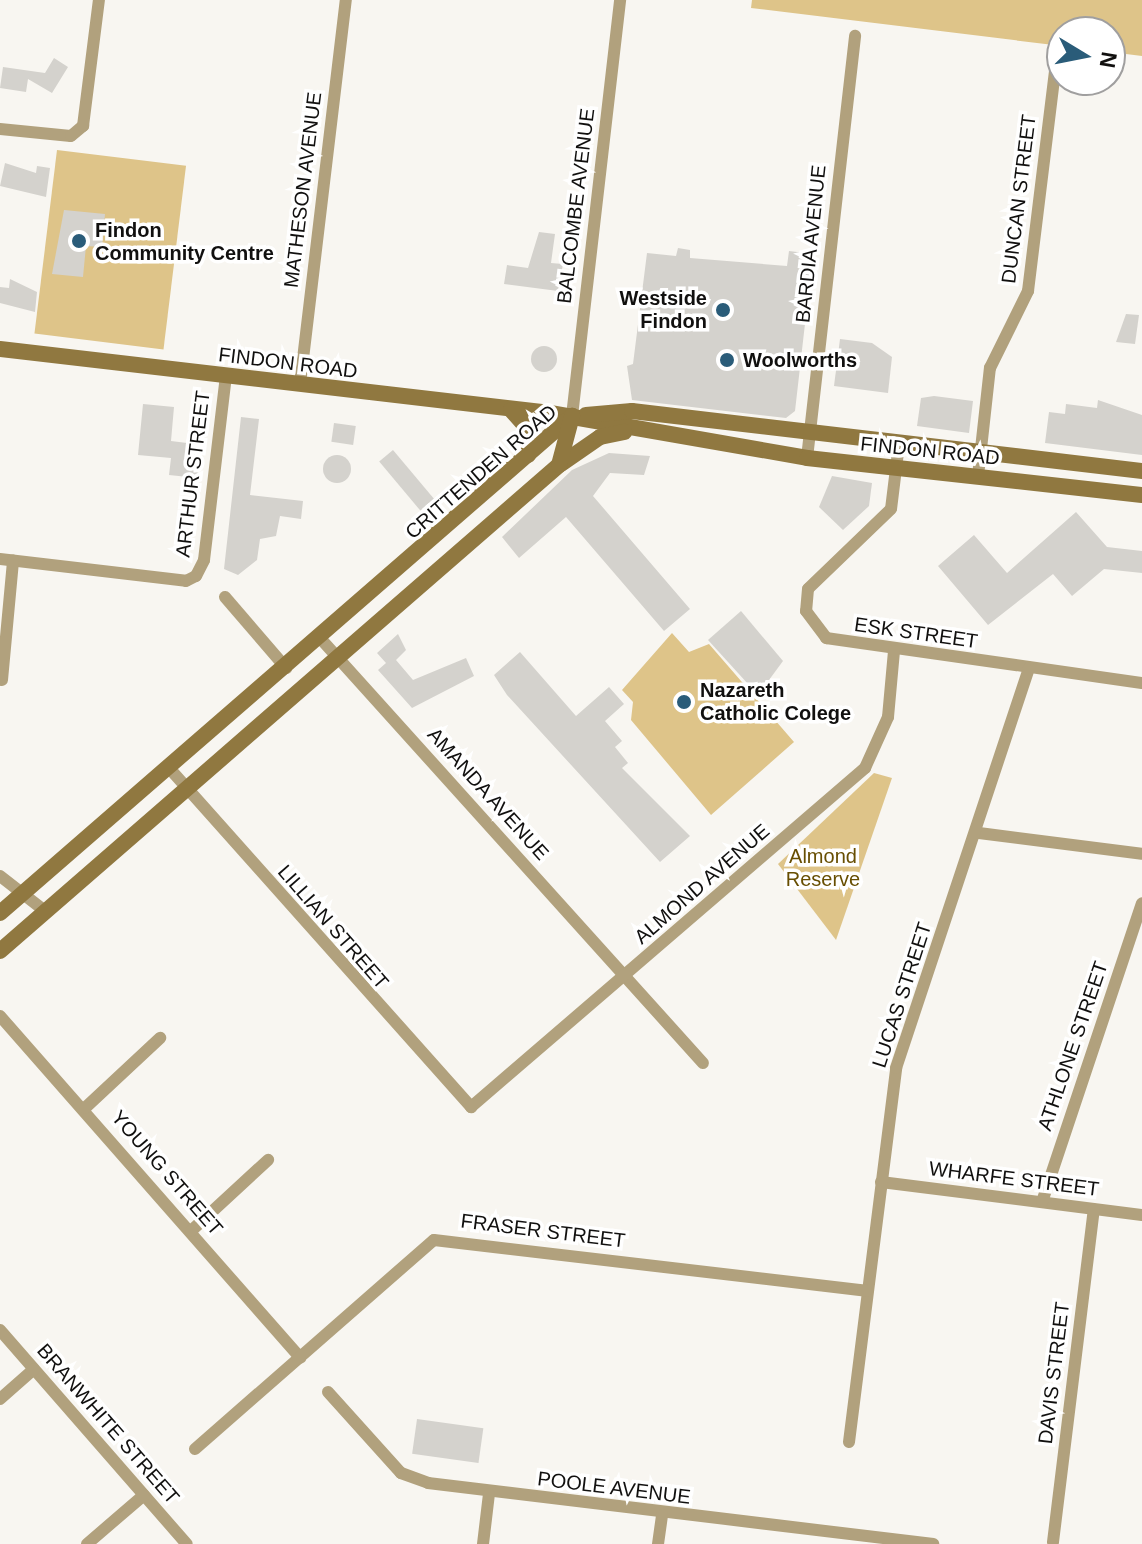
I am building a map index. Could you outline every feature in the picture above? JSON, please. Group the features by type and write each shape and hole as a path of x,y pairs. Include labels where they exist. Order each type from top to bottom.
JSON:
{"main road":[{"name":"FINDON ROAD","path":"0,349 572,416 628,432 807,458 1142,495"},
{"path":"511,410 531,432 528,455"},
{"name":"FINDON ROAD","path":"572,416 632,411 1142,471"},
{"name":"CRITTENDEN ROAD","path":"0,913 170,769 572,416"},
{"name":"CRITTENDEN ROAD","path":"559,465 572,416"},
{"path":"716,443 735,424"},
{"path":"0,951 340,659 559,465 600,437 628,432"}],"street":[{"path":"0,129 78,133 86,116 99,0"},
{"name":"MATHESON AVENUE","path":"300,384 346,0"},
{"name":"BALCOMBE AVENUE","path":"572,416 620,0"},
{"name":"BARDIA AVENUE","path":"807,458 855,36"},
{"name":"DUNCAN STREET","path":"978,476 990,368 1028,291 1052,96"},
{"name":"ARTHUR STREET","path":"7,560 186,581 196,576 204,560 226,376"},
{"name":"ESK STREET","path":"899,444 891,509 819,576 805,601 826,638 894,651 1142,683"},
{"path":"2,680 7,560"},
{"path":"225,597 286,668"},
{"name":"AMANDA AVENUE","path":"320,638 703,1063"},
{"name":"ALMOND AVENUE","path":"471,1107 626,978 865,768 888,717 894,651"},
{"name":"LUCAS STREET","path":"849,1442 896,1068 979,833 1029,668"},
{"name":"LILLIAN STREET","path":"170,769 471,1107"},
{"path":"979,833 1142,854"},
{"path":"0,876 26,890 45,911"},
{"name":"ATHLONE STREET","path":"1042,1202 1142,903"},
{"name":"YOUNG STREET","path":"0,1016 85,1108 300,1358"},
{"path":"85,1108 160,1038"},
{"path":"191,1231 268,1160"},
{"name":"WHARFE STREET","path":"881,1182 1142,1215"},
{"name":"DAVIS STREET","path":"1052,1543 1094,1210"},
{"name":"FRASER STREET","path":"195,1449 434,1240 866,1291"},
{"name":"BRANWHITE STREET","path":"0,1330 187,1544"},
{"path":"0,1399 34,1369"},
{"name":"POOLE AVENUE","path":"328,1392 401,1473 489,1494 838,1538 933,1544"},
{"path":"483,1544 489,1494"},
{"path":"87,1544 144,1495"},
{"path":"658,1544 662,1515"}],"green space":[{"path":"752,0 1142,0 1142,56 1126,54 1126,16 1046,16 1046,44 751,8"},
{"path":"57,150 186,166 163,349 34,334"},
{"path":"672,633 689,652 709,644 794,742 711,815 631,720 633,702 622,690"},
{"name":"Almond Reserve","path":"874,773 892,778 836,940 778,864"}],"building":[{"path":"54,58 68,67 52,93 28,79 26,92 0,88 3,67 45,73"},
{"path":"5,163 36,173 37,166 50,168 46,197 0,186"},
{"name":"Findon Community Centre","path":"64,210 105,214 102,247 86,246 83,277 52,274"},
{"path":"539,232 555,234 551,263 563,264 558,291 504,284 507,265 528,268"},
{"name":"Westside Findon","path":"678,248 690,250 690,258 787,266 789,251 813,254 795,411 786,418 632,400 627,366 633,364 647,253 676,256"},
{"path":"10,279 37,292 35,312 0,303 0,287 9,288"},
{"path":"1126,314 1139,315 1135,344 1116,342"},
{"path":"840,339 872,343 892,357 888,393 834,386"},
{"path":"544,346 553,350 557,359 553,368 544,372 535,368 531,359 535,350"},
{"path":"934,396 973,401 969,433 917,426 921,398"},
{"path":"1098,400 1142,415 1142,455 1045,443 1049,412 1065,414 1066,404 1097,408"},
{"path":"143,404 174,407 171,441 195,444 198,478 169,475 171,458 138,455"},
{"path":"241,417 259,419 250,495 303,501 301,519 280,516 276,536 260,539 257,560 238,575 224,569"},
{"path":"334,423 356,426 353,445 331,442"},
{"path":"393,450 434,499 420,511 379,462"},
{"path":"609,453 650,456 644,475 610,473 593,496 690,609 664,631 566,517 519,558 502,537 572,470"},
{"path":"337,455 347,459 351,469 347,479 337,483 327,479 323,469 327,459"},
{"path":"832,476 872,483 869,506 843,530 819,507"},
{"path":"1076,512 1107,547 1142,551 1142,573 1104,569 1072,596 1053,574 988,625 938,566 974,535 1007,573"},
{"path":"741,611 783,661 758,695 708,640"},
{"path":"398,634 406,650 396,660 413,680 466,658 474,676 412,708 378,670 386,663 377,653"},
{"path":"520,652 576,716 609,687 624,704 605,721 622,741 615,747 628,763 622,768 690,836 660,862 507,695 494,675"},
{"path":"417,1419 483,1428 478,1463 412,1454"}],"place":[{"name":"Findon Community Centre","path":"79,241"},
{"name":"Westside Findon","path":"723,310"},
{"name":"Woolworths","path":"727,360"},
{"name":"Nazareth Catholic Colege","path":"684,702"}]}
